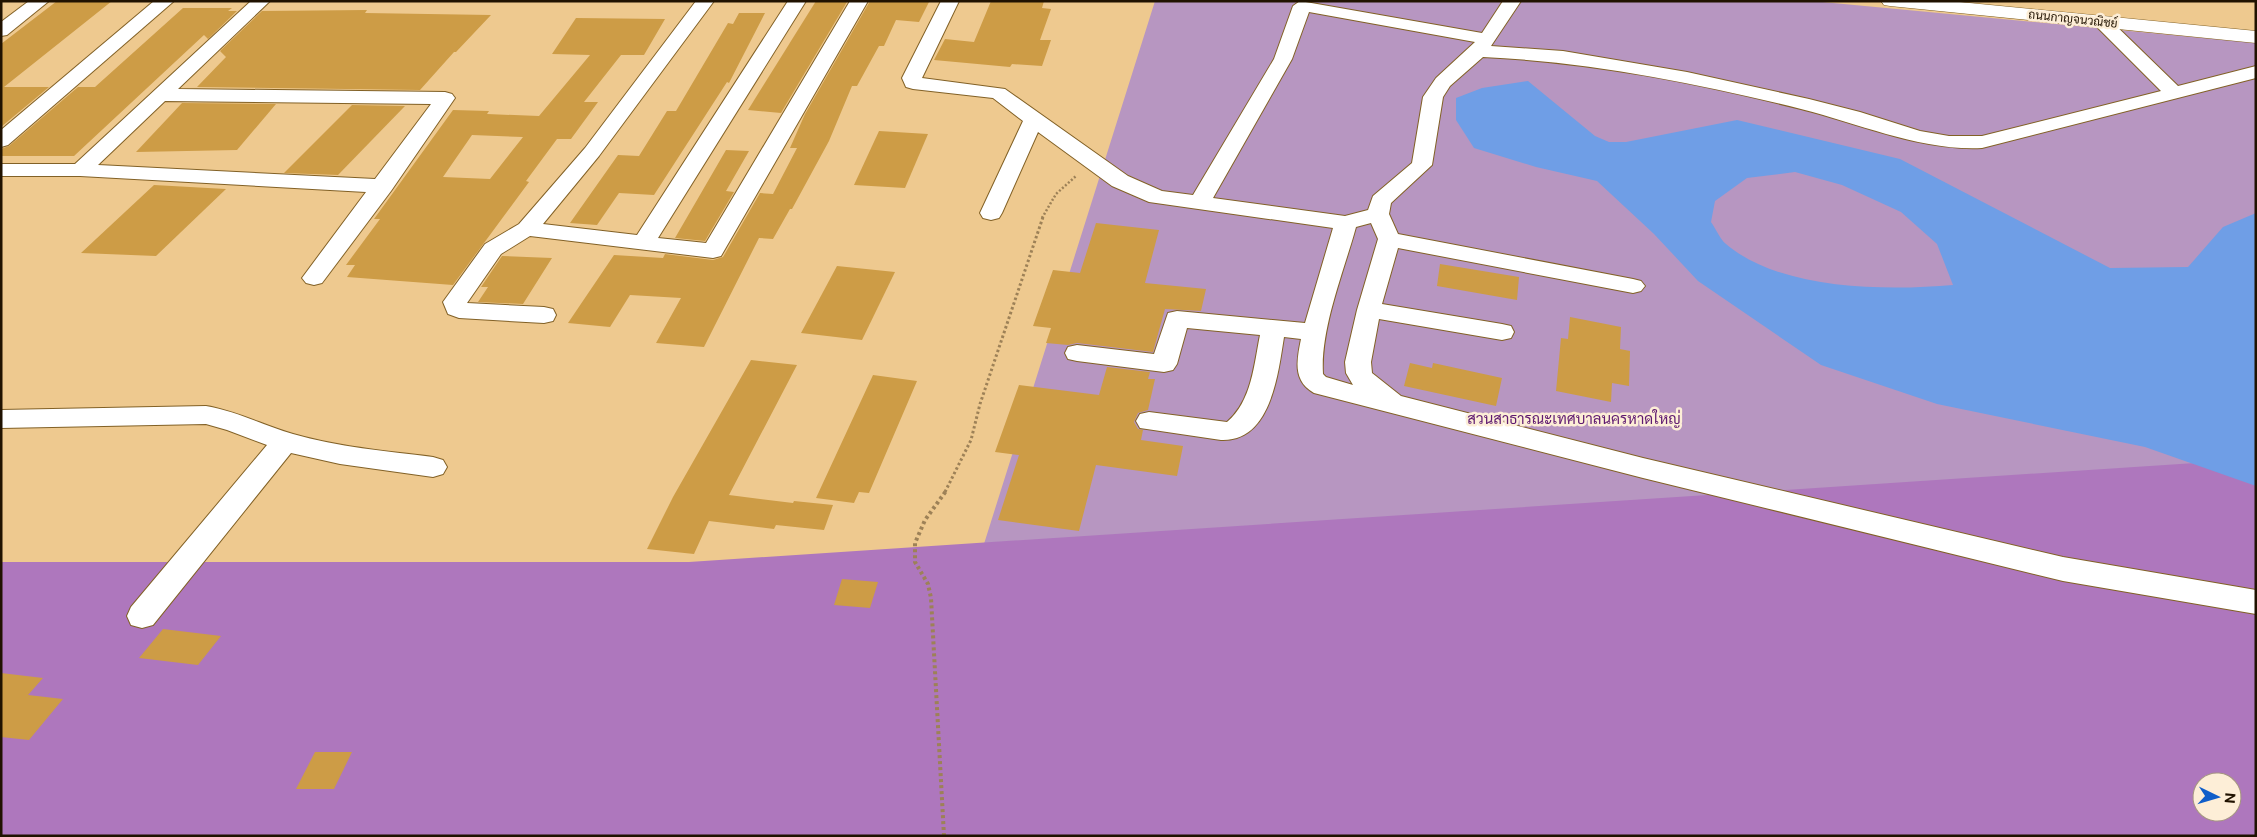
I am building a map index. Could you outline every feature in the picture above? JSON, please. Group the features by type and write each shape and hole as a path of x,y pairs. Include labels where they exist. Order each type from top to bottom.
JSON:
{"main road":[{"name":"ถนนกาญจนวณิชย์","path":"1890,1 2256,37"},
{"name":"ถนนกาญจนวณิชย์","path":"2057,1 2256,20"}],"street":[{"path":"1,31 40,1"},
{"path":"1,141 165,1"},
{"path":"80,170 261,1"},
{"path":"544,315 460,310 455,306 457,297 493,249 527,229 592,152 705,1"},
{"path":"644,242 797,1"},
{"path":"527,229 714,251 860,1"},
{"path":"950,1 912,78 913,82 998,93 1096,165 1120,181 1145,193 1169,199 1346,223 1378,214"},
{"path":"1397,404 1366,383 1359,373 1360,352 1369,310 1389,239 1378,214 1381,201 1422,165 1431,106 1438,89 1450,75 1483,45 1512,1"},
{"path":"1199,203 1283,59 1295,3 1483,45 1576,57 1670,75 1852,116 1911,135 1951,143 1982,142 2256,72"},
{"path":"2102,22 2173,92"},
{"path":"160,95 445,98 383,186 314,278"},
{"path":"991,213 1034,119"},
{"path":"1,170 80,170 383,186"},
{"path":"1346,223 1315,332 1310,373 1318,385 1642,468 2063,569 2256,602"},
{"path":"1389,239 1633,286"},
{"path":"1369,310 1502,332"},
{"path":"1077,353 1164,364 1177,319 1315,332"},
{"path":"1149,421 1221,432 1231,432 1239,428 1251,411 1259,392 1273,328"},
{"path":"1,419 206,415 222,417 246,425 285,442 355,457 433,468"},
{"path":"142,616 285,442"}],"path":[{"path":"944,836 931,598 928,584 914,562 915,543 925,520 958,468 971,440 980,404 1049,204 1062,184 1096,165"}],"green space":[{"name":"สวนสาธารณะเทศบาลนครหาดใหญ่","path":"1155,1 1812,1 2256,43 2256,836 892,836"}],"shaded area":[{"path":"2256,459 2256,836 1,836 1,562 689,562"}],"water":[{"path":"1528,81 1595,136 1609,142 1626,142 1737,120 1900,159 2110,268 2188,267 2223,227 2256,213 2256,486 2145,447 1937,404 1821,365 1698,281 1654,234 1597,181 1536,167 1474,148 1456,120 1456,98 1482,88","holes":["1795,172 1842,185 1901,212 1937,244 1953,285 1896,288 1866,287 1804,279 1775,271 1748,259 1726,244 1711,222 1715,201 1747,178"]}],"building":[{"path":"57,1 112,1 4,87 49,87 1,127 1,44"},
{"path":"816,1 847,2 781,113 748,110"},
{"path":"870,1 929,2 919,22 896,20 884,46 879,46 857,86 852,86 829,141 792,209 790,209 773,239 759,238 704,347 656,343 681,298 630,295 610,327 568,323 614,255 663,258 665,254 713,260 723,257 760,193 773,194 797,148 790,148 805,114"},
{"path":"991,1 1044,1 1042,8 1051,9 1040,40 1051,40 1042,66 1012,64 1010,67 934,60 945,39 974,42"},
{"path":"183,8 232,8 228,11 237,11 208,39 204,35 74,156 1,156 1,149 9,146 78,87 95,87"},
{"path":"367,10 365,13 491,15 420,90 197,87 226,57 220,51 262,11"},
{"path":"739,13 765,13 729,83 727,82 654,195 619,193 597,225 570,223 618,155 639,156 667,111 676,111 728,23 733,24"},
{"path":"576,18 665,19 644,55 621,55 584,102 598,102 571,139 557,139 526,181 529,182 453,285 347,277 355,265 346,265 380,219 374,219 453,110 489,111 487,114 539,116 590,55 552,54","holes":["472,135 523,137 490,179 443,177"]},
{"path":"182,103 276,104 237,150 136,152"},
{"path":"352,105 405,106 338,175 284,173"},
{"path":"879,131 928,134 905,188 854,185"},
{"path":"726,150 749,151 726,191 734,192 705,241 675,238"},
{"path":"154,185 226,189 156,256 81,253"},
{"path":"1096,223 1159,230 1145,283 1206,289 1201,311 1165,309 1153,352 1077,343 1068,345 1046,343 1051,328 1033,326 1053,270 1080,273"},
{"path":"502,256 552,258 523,304 478,302 488,287 481,287"},
{"path":"1440,264 1519,277 1517,300 1437,286"},
{"path":"837,266 895,272 862,340 801,333"},
{"path":"1570,317 1621,327 1620,349 1630,351 1629,386 1612,383 1611,402 1556,391 1561,338 1568,339"},
{"path":"751,360 797,365 729,495 793,503 794,501 833,505 824,530 776,525 774,529 709,521 694,554 647,549 673,497"},
{"path":"1410,363 1432,368 1433,363 1502,378 1496,406 1404,386"},
{"path":"1107,367 1150,372 1148,379 1155,379 1148,410 1138,413 1134,422 1138,429 1143,430 1141,440 1183,446 1177,476 1096,465 1079,531 998,520 1019,455 995,452 1019,385 1099,395"},
{"path":"873,375 917,381 869,493 859,492 854,503 816,498"},
{"path":"842,579 878,582 870,608 834,605"},
{"path":"163,629 221,636 198,665 139,658"},
{"path":"1,673 43,678 28,695 63,699 29,740 1,737"},
{"path":"315,752 352,752 334,789 296,789"}]}
